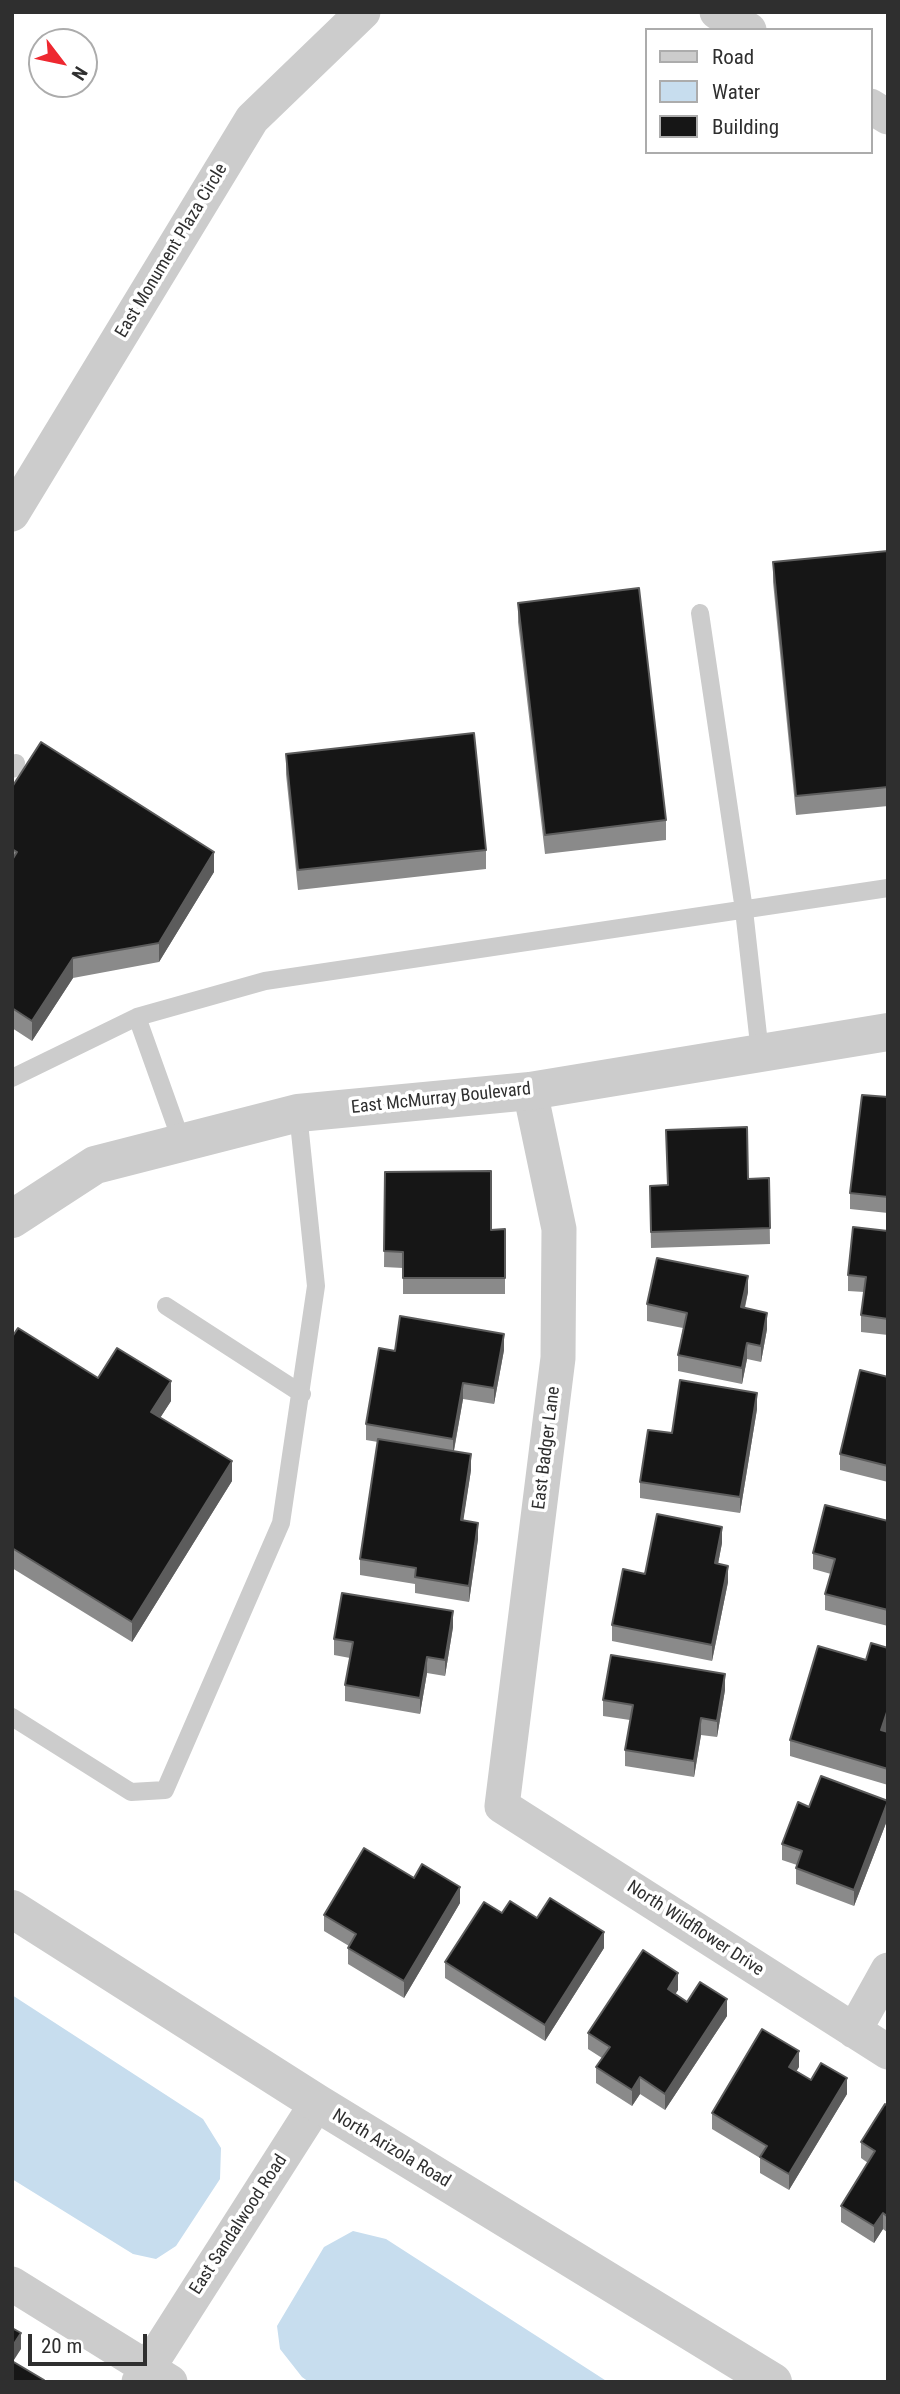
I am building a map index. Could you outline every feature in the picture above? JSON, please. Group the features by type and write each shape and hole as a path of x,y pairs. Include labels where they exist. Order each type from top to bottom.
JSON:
{"street":[{"name":"East Monument Plaza Circle","path":"12,514 252,119 363,12"},
{"path":"717,12 745,28"},
{"path":"872,107 888,117"},
{"name":"East McMurray Boulevard","path":"12,1219 95,1165 298,1114 530,1091 888,1032"},
{"name":"East Badger Lane","path":"502,1806 558,1358 559,1229 530,1091"},
{"name":"North Wildflower Drive","path":"502,1806 888,2052"},
{"name":"North Arizola Road","path":"12,1909 317,2104 773,2382"},
{"path":"853,2031 888,1970"},
{"name":"East Sandalwood Road","path":"152,2377 317,2104"},
{"path":"12,2284 152,2377"}],"lane":[{"path":"700,613 744,910 760,1053"},
{"path":"12,1078 137,1017 265,981 888,888"},
{"path":"137,1017 182,1143"},
{"path":"12,1717 131,1791 165,1790 282,1522 316,1286 298,1114"},
{"path":"166,1306 302,1394"}],"water":[{"path":"12,1995 203,2119 221,2148 220,2179 176,2246 156,2259 133,2254 12,2179"},
{"path":"353,2231 386,2239 608,2382 309,2382 280,2349 277,2326 324,2247"}],"building":[{"path":"888,551 888,787 796,796 773,562"},
{"path":"639,588 666,820 545,835 518,603"},
{"path":"474,733 486,850 298,870 286,754"},
{"path":"41,742 214,852 159,943 73,958 32,1021 12,1008 12,860 17,852 12,849 12,787"},
{"path":"862,1095 888,1097 888,1197 850,1193"},
{"path":"747,1127 748,1179 769,1178 770,1228 651,1232 650,1186 668,1185 666,1130"},
{"path":"491,1171 491,1230 505,1229 505,1278 403,1278 403,1252 384,1251 385,1172"},
{"path":"853,1227 888,1231 888,1319 861,1315 866,1277 848,1275"},
{"path":"657,1258 748,1276 741,1307 767,1313 761,1346 747,1343 742,1368 678,1355 687,1313 647,1304"},
{"path":"400,1316 504,1334 494,1388 463,1383 453,1439 366,1424 379,1348 395,1351"},
{"path":"18,1328 98,1378 117,1348 171,1381 151,1412 232,1461 132,1622 12,1548 12,1337"},
{"path":"860,1370 888,1377 888,1466 840,1454"},
{"path":"680,1380 757,1393 740,1497 640,1482 648,1430 672,1433"},
{"path":"378,1439 471,1454 461,1520 478,1523 469,1586 415,1577 416,1568 360,1559"},
{"path":"825,1505 888,1521 888,1610 825,1594 835,1559 813,1553"},
{"path":"657,1514 722,1527 715,1563 728,1566 712,1645 612,1625 623,1569 645,1574"},
{"path":"342,1593 453,1611 445,1660 427,1657 420,1698 345,1685 353,1642 334,1639"},
{"path":"871,1643 888,1648 888,1709 881,1730 888,1732 888,1769 790,1740 818,1646 866,1660"},
{"path":"611,1655 725,1674 717,1721 701,1718 694,1761 625,1750 633,1705 603,1700"},
{"path":"821,1776 888,1801 854,1890 796,1868 802,1851 782,1844 798,1802 809,1807"},
{"path":"364,1848 414,1878 422,1864 460,1887 404,1981 348,1948 356,1934 324,1915"},
{"path":"550,1898 604,1932 545,2025 445,1962 484,1902 502,1913 510,1901 537,1918"},
{"path":"643,1950 678,1973 668,1989 687,2002 700,1982 727,1999 665,2094 640,2077 632,2090 596,2067 610,2047 588,2033"},
{"path":"762,2029 799,2051 789,2067 811,2080 821,2063 847,2078 789,2174 760,2157 767,2146 712,2113"},
{"path":"885,2104 888,2106 888,2217 883,2213 874,2226 841,2206 875,2151 861,2142"},
{"path":"12,2328 21,2333 12,2347"},
{"path":"12,2361 44,2380 43,2382 12,2382"}]}
